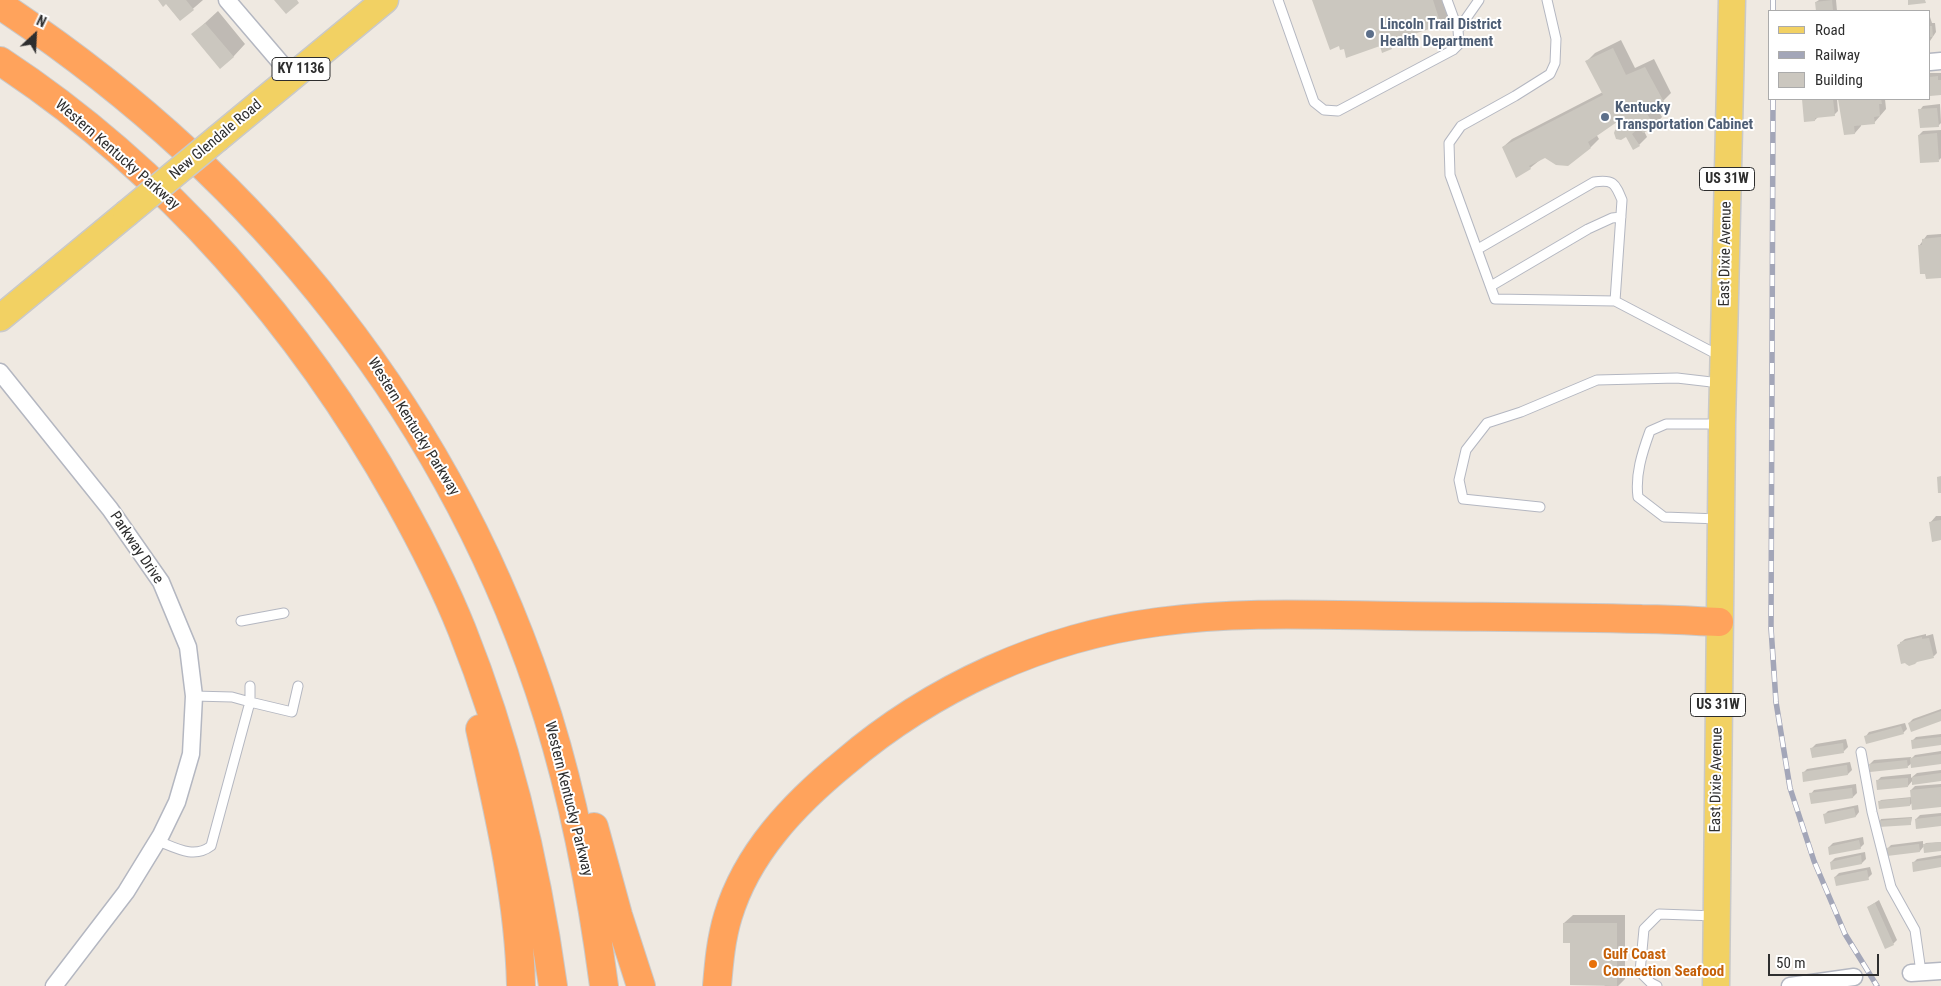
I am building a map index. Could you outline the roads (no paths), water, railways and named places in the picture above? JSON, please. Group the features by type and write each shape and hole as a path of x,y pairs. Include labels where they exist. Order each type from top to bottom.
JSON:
{"highway":[{"path":"10,0 53,33 128,97"},
{"name":"Western Kentucky Parkway","path":"0,5 36,28 128,97 182,144 253,215 328,303 364,350 398,399 429,449 462,509 508,607 530,662 551,727 578,834 590,893 604,986"},
{"name":"Western Kentucky Parkway","path":"0,61 55,100 103,138 148,178 191,221 232,265 308,360 378,462 436,571 461,627 483,686 503,746 520,807 534,870 553,986"},
{"path":"398,399 420,427 468,508 510,588 527,628 572,751 618,916 641,986"},
{"path":"413,526 449,621 478,717 516,913 521,986"},
{"path":"717,986 720,952 728,914 744,877 765,842 791,811 821,782 886,731 956,688 993,669 1032,653 1072,639 1114,629 1158,622 1246,615 1643,619 1719,622"}],"main road":[{"name":"New Glendale Road","path":"0,318 385,0"},
{"name":"East Dixie Avenue","path":"1723,371 1732,0"},
{"name":"US 31W","path":"1722,424 1723,371"},
{"name":"East Dixie Avenue","path":"1716,986 1722,424"}],"street":[{"path":"227,0 292,76"},
{"name":"Parkway Drive","path":"0,372 110,509 161,582 188,647 194,696 191,754 177,802 158,841 126,892 54,986"},
{"path":"1916,973 1941,971"},
{"path":"1790,986 1832,983 1854,977"}],"lane":[{"path":"1278,0 1314,102 1324,110 1338,111 1453,50 1459,44 1458,30 1447,0"},
{"path":"1458,30 1479,0"},
{"path":"1547,0 1556,39 1555,63 1550,74 1461,126 1449,143 1450,175 1492,286 1495,299 1615,300 1723,371"},
{"path":"1478,249 1594,182 1606,180 1616,186 1622,200 1615,300"},
{"path":"1492,286 1588,229 1612,218 1621,217"},
{"path":"1540,507 1463,499 1459,480 1466,450 1487,423 1521,412 1597,380 1677,378 1723,371"},
{"path":"1720,520 1664,517 1638,498 1636,483 1643,449 1650,431 1666,424 1722,424"},
{"path":"241,620 284,613"},
{"path":"158,841 187,852 203,852 211,846 250,702 250,686"},
{"path":"194,696 232,696 292,712 298,686"},
{"path":"1861,752 1872,812 1890,887 1915,930 1916,973"},
{"path":"1653,985 1640,972 1644,929 1659,914 1716,916"}],"railway":[{"path":"1773,0 1773,10"},
{"path":"1773,100 1771,628 1776,702 1790,788 1814,861 1845,934 1877,986"}],"place":[{"name":"Lincoln Trail District Health Department","path":"1370,34"},
{"name":"Kentucky Transportation Cabinet","path":"1605,117"},
{"name":"Gulf Coast Connection Seafood","path":"1593,964"}]}
